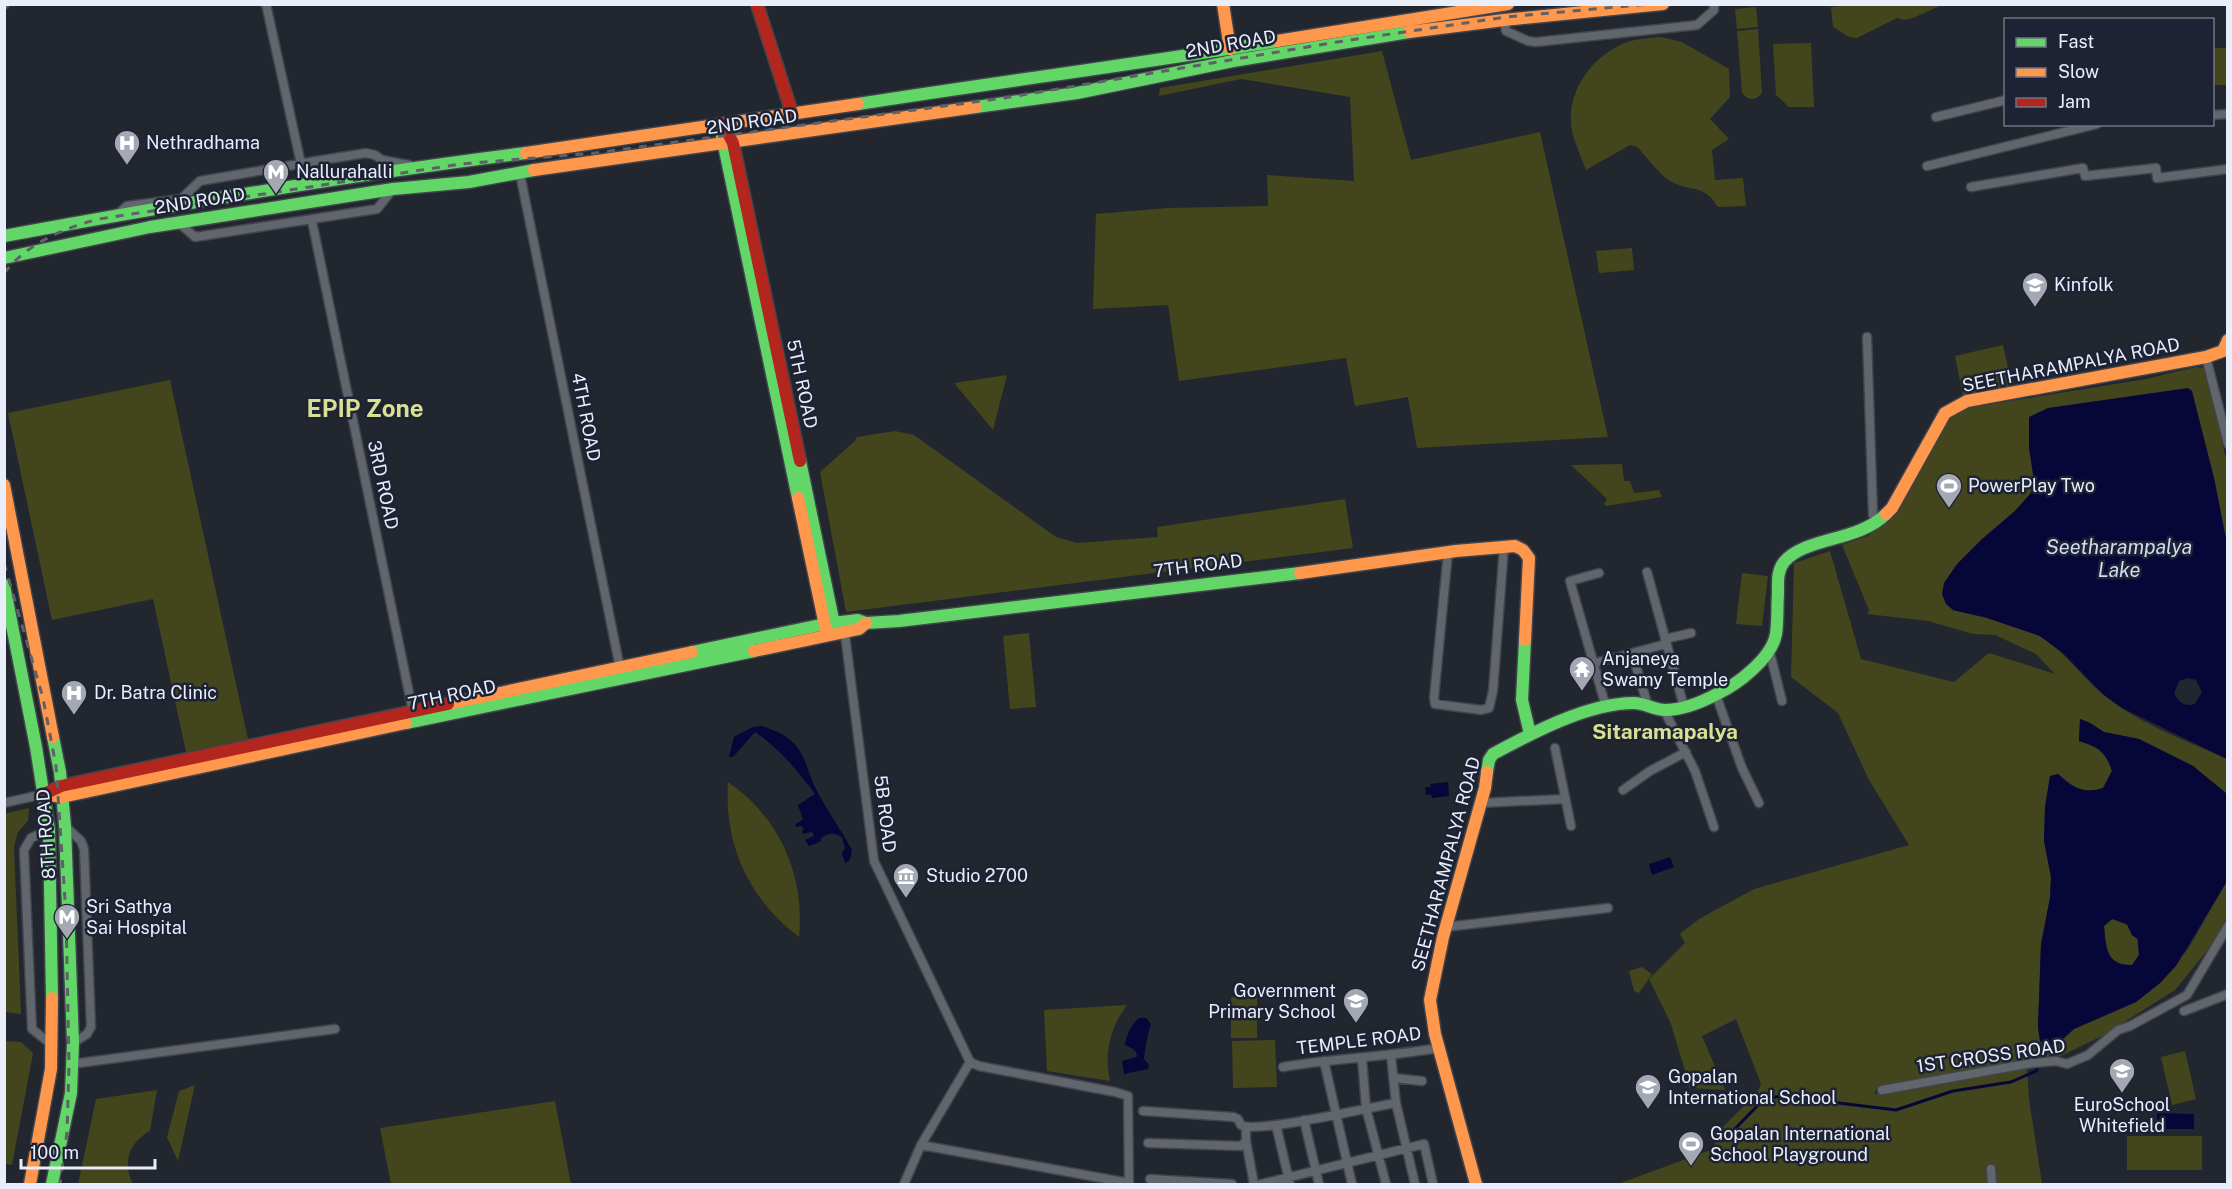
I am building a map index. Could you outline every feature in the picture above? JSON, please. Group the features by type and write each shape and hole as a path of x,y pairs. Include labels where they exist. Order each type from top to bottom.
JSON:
{"main road":[{"path":"757,4 792,113"},
{"path":"1223,4 1230,49"},
{"name":"2ND ROAD","path":"4,236 116,214 418,167 591,145 1230,49 1508,4"},
{"name":"2ND ROAD","path":"4,258 179,223 393,189 469,182 537,170 1101,89 1233,61 1386,35 1663,4"},
{"path":"1108,67 1115,81 1122,84"},
{"path":"1101,89 1107,78 1108,67"},
{"name":"5TH ROAD","path":"722,124 835,628"},
{"path":"82,222 85,240"},
{"name":"SEETHARAMPALYA ROAD","path":"1476,1185 1438,1048 1430,1000 1446,927 1485,788 1489,760 1493,754 1548,725 1606,707 1635,703 1664,710 1683,707 1716,695 1738,683 1758,663 1776,636 1779,569 1787,559 1806,548 1860,532 1878,522 1892,508 1945,413 1966,401 2206,357 2226,349"},
{"name":"8TH ROAD","path":"4,485 62,791 65,826 73,1043 71,1093 52,1185"},
{"name":"7TH ROAD","path":"44,794 835,628 858,620 866,623 1302,573 1448,552 1515,546 1523,550 1529,558 1521,700 1530,734"},
{"name":"8TH ROAD","path":"4,585 49,830 51,1069 30,1185"}],"street":[{"path":"266,4 301,164"},
{"path":"1504,20 1506,31 1528,41 1536,42 1697,26 1714,9 1714,4"},
{"path":"1936,117 2004,100"},
{"path":"1927,166 2091,126"},
{"path":"116,214 127,206 181,199 200,181 366,153 418,167"},
{"path":"1971,188 2083,168 2085,176 2156,168 2157,178 2228,169"},
{"name":"4TH ROAD","path":"520,174 621,673"},
{"path":"179,223 195,237 377,210 393,189"},
{"name":"3RD ROAD","path":"312,220 414,716"},
{"path":"1867,337 1873,515 1878,522"},
{"path":"2206,357 2228,444"},
{"path":"1448,552 1435,704 1481,710 1489,708 1493,691 1503,547"},
{"path":"1647,572 1683,707"},
{"path":"1599,573 1570,581 1606,707"},
{"name":"5B ROAD","path":"835,628 874,861 970,1062"},
{"path":"1595,663 1691,633"},
{"path":"1769,649 1782,701"},
{"path":"1632,653 1648,706"},
{"path":"1716,695 1742,768 1759,803"},
{"path":"1664,710 1686,752 1714,827"},
{"path":"1555,748 1570,826"},
{"path":"1623,790 1650,771 1686,752"},
{"path":"4,803 44,794"},
{"path":"1480,803 1565,799"},
{"path":"65,826 81,841 84,859 91,1027 87,1034 73,1043"},
{"path":"49,830 31,838 24,850 32,1029 52,1045"},
{"path":"1446,927 1608,908"},
{"name":"1ST CROSS ROAD","path":"1882,1090 2032,1063 2056,1061 2067,1064 2088,1055 2118,1030 2130,1026 2187,995 2228,926"},
{"path":"2184,1011 2228,994"},
{"path":"72,1064 335,1029"},
{"name":"TEMPLE ROAD","path":"1283,1067 1323,1061 1391,1056 1438,1048"},
{"path":"1391,1056 1396,1103 1415,1185"},
{"path":"1362,1058 1366,1108 1386,1185"},
{"path":"1323,1061 1352,1185"},
{"path":"904,1185 921,1145 970,1062 979,1066 1128,1096 1129,1184 921,1145"},
{"path":"1394,1078 1422,1081"},
{"path":"1143,1111 1233,1118 1238,1119 1241,1125 1246,1127 1276,1125 1396,1103"},
{"path":"1304,1120 1319,1185"},
{"path":"1276,1125 1289,1182"},
{"path":"1246,1127 1246,1142 1254,1185"},
{"path":"1148,1143 1242,1146 1246,1142"},
{"path":"1261,1185 1289,1182 1316,1170 1424,1144 1434,1185"},
{"path":"1991,1169 1992,1185"},
{"path":"1150,1179 1232,1185"}],"green space":[{"path":"1864,4 1942,5 1913,18 1904,20 1897,18 1857,38 1849,37 1833,27 1831,7"},
{"path":"1756,7 1758,27 1737,29 1735,9"},
{"path":"1758,29 1762,93 1752,99 1746,97 1742,92 1737,31"},
{"path":"1661,37 1682,42 1729,69 1730,97 1710,119 1729,139 1712,150 1715,180 1743,178 1746,206 1718,207 1708,194 1670,181 1637,147 1630,145 1586,170 1573,136 1571,118 1572,104 1582,80 1598,60 1620,45 1635,40"},
{"path":"1811,43 1814,107 1789,107 1776,95 1773,44"},
{"path":"2214,48 2227,48 2227,85 2214,85"},
{"path":"1382,51 1411,160 1540,132 1608,437 1417,448 1408,397 1355,406 1346,358 1179,381 1168,305 1093,309 1096,214 1168,208 1268,206 1267,175 1354,181 1350,97 1241,79 1159,96 1160,88"},
{"path":"1632,248 1634,270 1599,273 1596,251"},
{"path":"2003,345 2012,386 1963,396 1955,356"},
{"path":"2196,367 2204,368 2227,463 2227,544 2214,478 2202,433 2033,465 2034,481 2031,493 2015,511 1981,540 1953,610 2009,624 2041,637 2058,650 2097,689 2119,706 2164,731 2227,759 2227,794 2193,766 2139,739 2104,732 2080,719 2079,741 2100,751 2107,759 2112,771 2103,788 2096,790 2078,788 2058,774 2050,777 2045,807 2044,841 2051,877 2050,898 2041,944 2038,1027 2040,1041 2053,1047 2074,1029 2136,1002 2160,983 2188,949 2227,881 2227,919 2215,941 2175,990 2104,1035 2059,1057 2027,1059 1876,1089 1875,1094 2027,1068 2029,1099 2042,1184 1618,1184 1713,1149 1720,1130 1757,1093 1761,1084 1736,1019 1702,1036 1725,1090 1690,1088 1671,1024 1649,979 1685,943 1680,934 1699,919 1754,889 1909,845 1869,780 1838,713 1791,677 1794,563 1830,551 1861,659 1954,682 1989,653 2055,674 2036,654 1995,635 1973,634 1928,621 1867,614 1869,610 1842,545 1868,536 1889,518 1948,420 1967,408 2146,379"},
{"path":"1007,375 993,430 954,383"},
{"path":"170,380 248,739 186,752 153,599 52,620 8,413"},
{"path":"895,431 914,435 1056,537 1077,543 1158,537 1157,527 1345,499 1353,548 846,612 820,472 857,437"},
{"path":"1622,464 1624,481 1630,481 1634,493 1659,490 1662,497 1606,506 1604,504 1607,499 1571,465"},
{"path":"1742,573 1768,576 1762,626 1736,624"},
{"path":"1029,633 1036,707 1010,709 1003,636"},
{"path":"728,782 762,813 785,850 798,892 799,937 766,906 743,869 730,827"},
{"path":"29,808 28,821 18,832 14,847 21,1014 5,1012 4,814"},
{"path":"2112,919 2127,925 2137,939 2139,955 2132,965 2117,962 2109,953 2104,926"},
{"path":"1642,967 1652,974 1639,993 1634,991 1629,971"},
{"path":"1231,997 1257,997 1257,1038 1231,1038"},
{"path":"1127,1005 1116,1023 1110,1041 1108,1071 1110,1081 1047,1071 1044,1010"},
{"path":"1275,1040 1277,1087 1233,1088 1232,1041"},
{"path":"5,1041 21,1042 33,1053 12,1165 5,1164"},
{"path":"2185,1051 2196,1099 2172,1105 2161,1057"},
{"path":"195,1085 178,1161 167,1137 179,1091"},
{"path":"157,1090 150,1131 132,1147 128,1161 133,1184 78,1184 96,1099"},
{"path":"555,1101 571,1184 391,1184 380,1128"},
{"path":"2127,1136 2202,1136 2202,1170 2127,1170"}],"water":[{"name":"Seetharampalya Lake","path":"2188,388 2192,391 2214,478 2227,544 2227,759 2122,708 2104,695 2064,654 2040,636 1984,617 1953,610 1946,604 1942,594 1944,583 1957,564 2015,511 2031,493 2034,481 2029,448 2029,417 2048,408","holes":["2188,678 2196,680 2202,692 2195,704 2183,703 2174,693 2179,681"]},
{"path":"2080,719 2104,732 2139,739 2193,766 2227,794 2227,881 2176,966 2160,983 2136,1002 2074,1029 2053,1048 2046,1048 2040,1041 2038,1027 2041,944 2050,898 2051,877 2044,841 2045,807 2050,776 2058,774 2073,786 2089,791 2103,788 2112,771 2101,751 2079,741","holes":["2112,919 2127,924 2132,935 2138,939 2139,955 2132,965 2112,959 2107,948 2104,926"]},
{"path":"761,726 785,736 800,751 818,793 852,850 850,860 845,863 842,853 845,848 842,837 832,833 822,837 820,842 809,846 805,840 814,836 812,832 803,834 802,826 796,827 795,824 803,820 798,805 815,794 795,768 772,745 755,732 733,757 729,757 734,737 753,727"},
{"path":"1448,782 1449,796 1432,798 1431,794 1426,795 1425,787 1431,787 1430,784"},
{"path":"1670,857 1674,867 1652,875 1649,864"},
{"path":"1139,1018 1146,1018 1151,1024 1144,1059 1149,1065 1148,1069 1124,1074 1122,1061 1137,1057 1135,1050 1125,1045 1130,1030"},
{"path":"2157,1113 2194,1114 2194,1129 2157,1129"}],"waterway":[{"path":"1724,1140 1764,1099 1781,1096 1896,1110 1953,1091 2011,1082 2036,1071 2050,1045"}],"railway":[{"path":"4,273 24,253 47,238 99,219 461,164 595,153 1004,98 1337,42 1506,17 1650,4"},
{"path":"4,563 43,698 56,766 66,915 69,1065 67,1132 60,1184"}],"traffic: fast":[{"path":"976,107 1077,93 1233,61 1409,32"},
{"path":"858,104 1277,41"},
{"path":"722,136 798,498"},
{"path":"4,236 264,191 526,153"},
{"path":"4,258 150,227 393,189 469,182 534,170"},
{"path":"800,461 835,629"},
{"path":"1487,772 1489,760 1493,754 1579,714 1616,704 1634,703 1661,710 1678,709 1705,700 1735,684 1761,661 1773,643 1777,629 1778,576 1784,562 1805,548 1861,530 1886,514"},
{"path":"692,652 825,624 858,620 866,623 899,621 1300,573"},
{"path":"4,585 36,747 49,830 52,998"},
{"path":"1525,640 1522,700 1530,734"},
{"path":"406,723 754,651"},
{"path":"52,1184 71,1093 73,1043 65,826 60,772 53,737"}],"traffic: slow":[{"path":"1223,4 1230,49"},
{"path":"1277,41 1508,4"},
{"path":"1409,32 1663,4"},
{"path":"526,153 858,104"},
{"path":"534,170 976,107"},
{"path":"1886,514 1892,508 1945,413 1967,401 2206,357 2223,351 2228,340"},
{"path":"4,485 53,737"},
{"path":"798,498 826,630"},
{"path":"1300,573 1456,551 1515,546 1523,550 1529,558 1525,640"},
{"path":"754,651 859,629 866,623"},
{"path":"448,704 692,652"},
{"path":"44,794 62,797 406,723"},
{"path":"1476,1184 1435,1034 1430,1000 1443,937 1485,788 1487,772"},
{"path":"30,1184 51,1069 52,998"}],"traffic: jam":[{"path":"757,4 792,113"},
{"path":"723,124 733,143 800,461"},
{"path":"44,794 61,786 448,704"}],"place":[{"name":"Nethradhama","path":"127,166"},
{"name":"Nallurahalli","path":"276,195"},
{"name":"Kinfolk","path":"2035,308"},
{"name":"PowerPlay Two","path":"1949,509"},
{"name":"Anjaneya Swamy Temple","path":"1582,692"},
{"name":"Dr. Batra Clinic","path":"74,716"},
{"name":"Studio 2700","path":"906,899"},
{"name":"Sri Sathya Sai Hospital","path":"67,940"},
{"name":"Government Primary School","path":"1356,1024"},
{"name":"EuroSchool Whitefield","path":"2122,1094"},
{"name":"Gopalan International School","path":"1648,1110"},
{"name":"Gopalan International School Playground","path":"1691,1167"}],"district":[{"name":"EPIP Zone","path":"365,409"},
{"name":"Sitaramapalya","path":"1665,732"}]}
